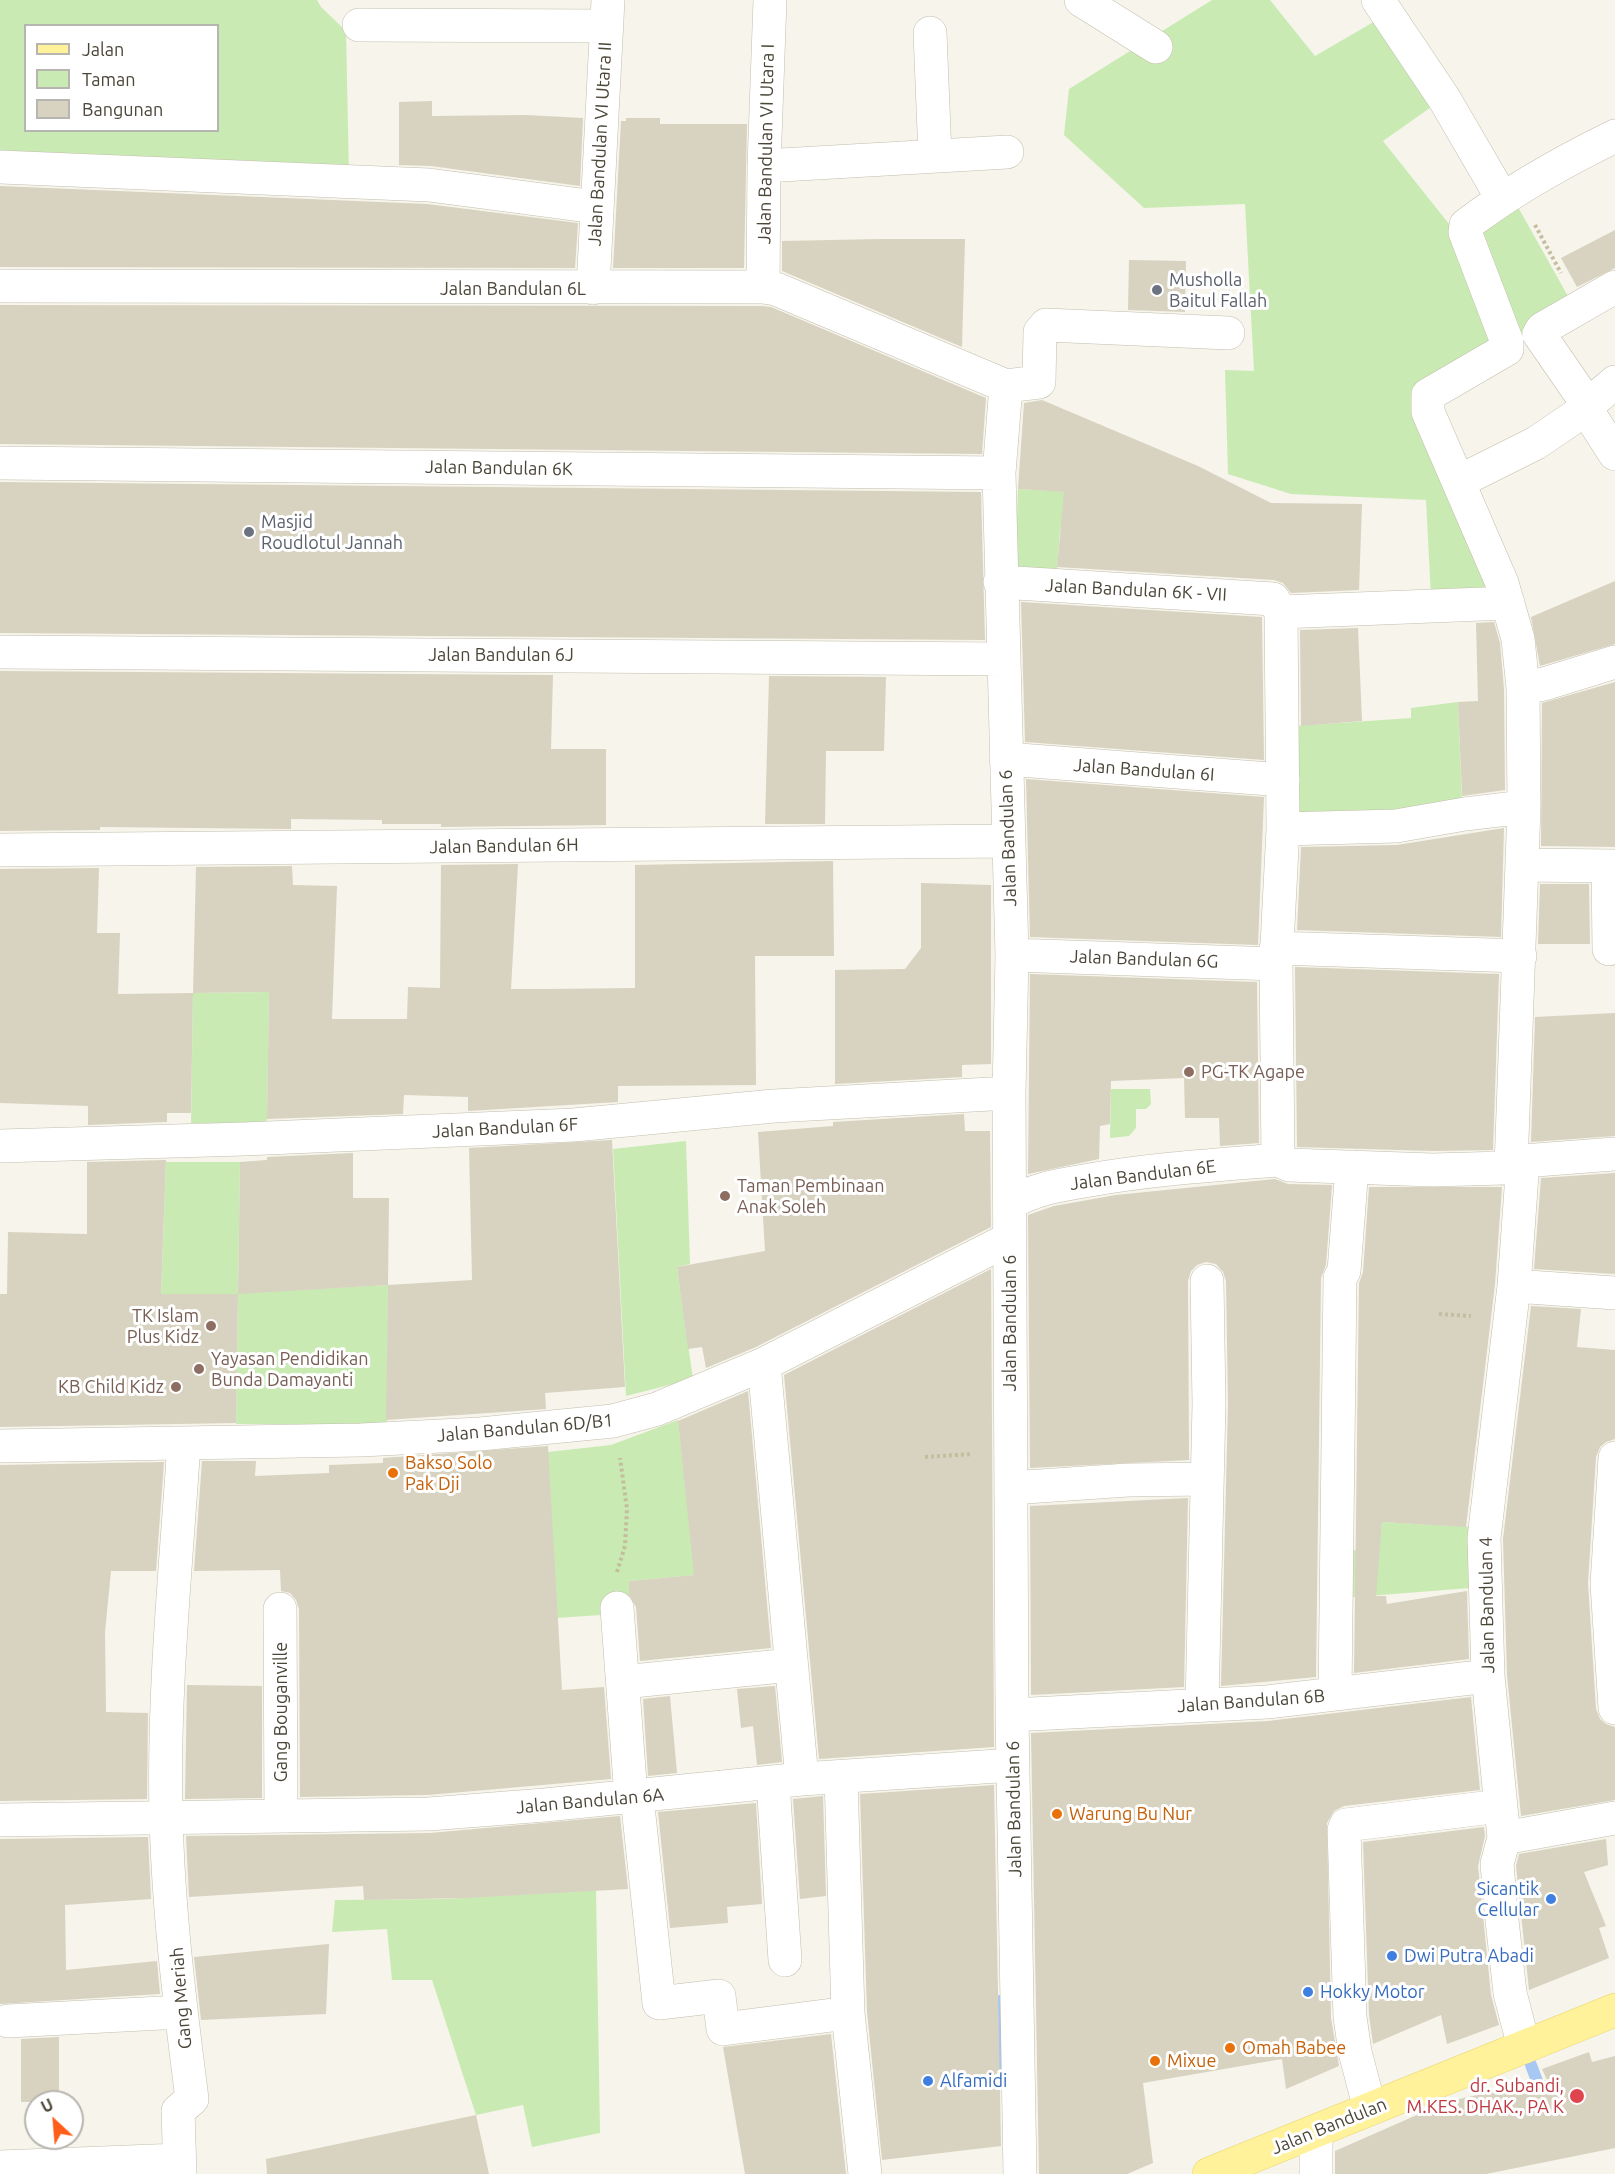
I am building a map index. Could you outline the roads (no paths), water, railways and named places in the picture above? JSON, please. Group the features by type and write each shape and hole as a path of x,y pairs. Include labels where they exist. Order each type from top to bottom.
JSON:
{"main road":[{"name":"Jalan Bandulan","path":"1209,2174 1615,2010"}],"street":[{"name":"Jalan Bandulan VI Utara I","path":"764,288 764,166 770,0"},
{"path":"1081,0 1156,47"},
{"path":"1378,0 1509,193 1555,165 1615,136"},
{"path":"358,25 607,13"},
{"name":"Jalan Bandulan VI Utara II","path":"593,288 607,13"},
{"path":"930,33 935,156"},
{"path":"764,166 1006,152"},
{"path":"0,167 429,185 596,207"},
{"name":"Jalan Bandulan 4","path":"1509,193 1466,225 1465,232 1507,342 1507,349 1428,395 1428,412 1460,481 1508,603 1518,639 1523,687 1524,807 1514,1286 1484,1538 1488,1676 1504,1838 1497,1864 1510,1993 1524,2047"},
{"name":"Jalan Bandulan 6L","path":"0,286 776,289 1006,386"},
{"path":"1615,287 1542,328 1539,334 1615,454"},
{"path":"1006,386 1039,382 1040,332 1046,325 1228,333"},
{"path":"1460,481 1536,443 1587,407 1615,382"},
{"name":"Jalan Bandulan 6","path":"1006,386 999,473 1000,582 1012,955 1009,1093 1012,1715 1020,2174"},
{"name":"Jalan Bandulan 6K","path":"0,463 999,473"},
{"name":"Jalan Bandulan 6K - VII","path":"1000,582 1277,605 1508,603"},
{"path":"1277,605 1283,780 1283,828 1276,956 1278,1160"},
{"name":"Jalan Bandulan 6J","path":"0,652 1003,659"},
{"path":"1523,687 1545,684 1615,662"},
{"name":"Jalan Bandulan 6I","path":"1006,759 1283,780"},
{"path":"1283,828 1396,826 1524,807"},
{"name":"Jalan Bandulan 6H","path":"0,850 1008,841"},
{"path":"1523,865 1612,866 1609,949"},
{"name":"Jalan Bandulan 6G","path":"1012,955 1520,956"},
{"name":"Jalan Bandulan 6F","path":"0,1146 244,1140 574,1125 774,1106 1009,1093"},
{"name":"Jalan Bandulan 6E","path":"1011,1203 1025,1195 1050,1187 1145,1170 1278,1160 1289,1165 1433,1170 1615,1154"},
{"path":"1335,1694 1340,1278 1344,1271 1352,1167"},
{"name":"Jalan Bandulan 6D/B1","path":"0,1446 480,1434 613,1421 657,1409 764,1364 1010,1239"},
{"path":"1202,1705 1209,1404 1207,1281"},
{"path":"1514,1286 1615,1293"},
{"path":"764,1364 791,1665 785,1959"},
{"name":"Gang Meriah","path":"180,2167 178,2111 192,2099 180,2012 166,1816 172,1628 184,1443"},
{"path":"1615,1458 1611,1598 1615,1708"},
{"path":"1011,1488 1128,1480 1206,1479"},
{"path":"617,1608 634,1797 659,2002 719,1996 723,2030 848,2013"},
{"name":"Gang Bouganville","path":"280,1609 281,1815"},
{"path":"623,1682 791,1665"},
{"name":"Jalan Bandulan 6B","path":"1012,1715 1202,1705 1335,1694 1488,1676"},
{"name":"Jalan Bandulan 6A","path":"0,1820 429,1814 634,1797 787,1781 1013,1765"},
{"path":"840,1777 848,2013 865,2174"},
{"path":"1370,2109 1351,2031 1344,1830 1346,1825 1500,1806"},
{"path":"1504,1838 1615,1818"},
{"path":"8,2020 180,2012"},
{"path":"1316,2132 1316,2174"},
{"path":"0,2167 50,2169 180,2167"}],"waterway":[{"path":"1000,2001 1002,2078"},
{"path":"1531,2065 1537,2081"}],"place":[{"name":"Musholla Baitul Fallah","path":"1157,290"},
{"name":"Masjid Roudlotul Jannah","path":"249,532"},
{"name":"PG-TK Agape","path":"1189,1072"},
{"name":"Taman Pembinaan Anak Soleh","path":"725,1196"},
{"name":"TK Islam Plus Kidz","path":"211,1326"},
{"name":"Yayasan Pendidikan Bunda Damayanti","path":"199,1369"},
{"name":"KB Child Kidz","path":"176,1387"},
{"name":"Bakso Solo Pak Dji","path":"393,1473"},
{"name":"Warung Bu Nur","path":"1057,1814"},
{"name":"Sicantik Cellular","path":"1551,1899"},
{"name":"Dwi Putra Abadi","path":"1392,1956"},
{"name":"Hokky Motor","path":"1308,1992"},
{"name":"Omah Babee","path":"1230,2048"},
{"name":"Mixue","path":"1155,2061"},
{"name":"Alfamidi","path":"928,2081"},
{"name":"dr. Subandi, M.KES. DHAK., PA K","path":"1577,2096"}]}
